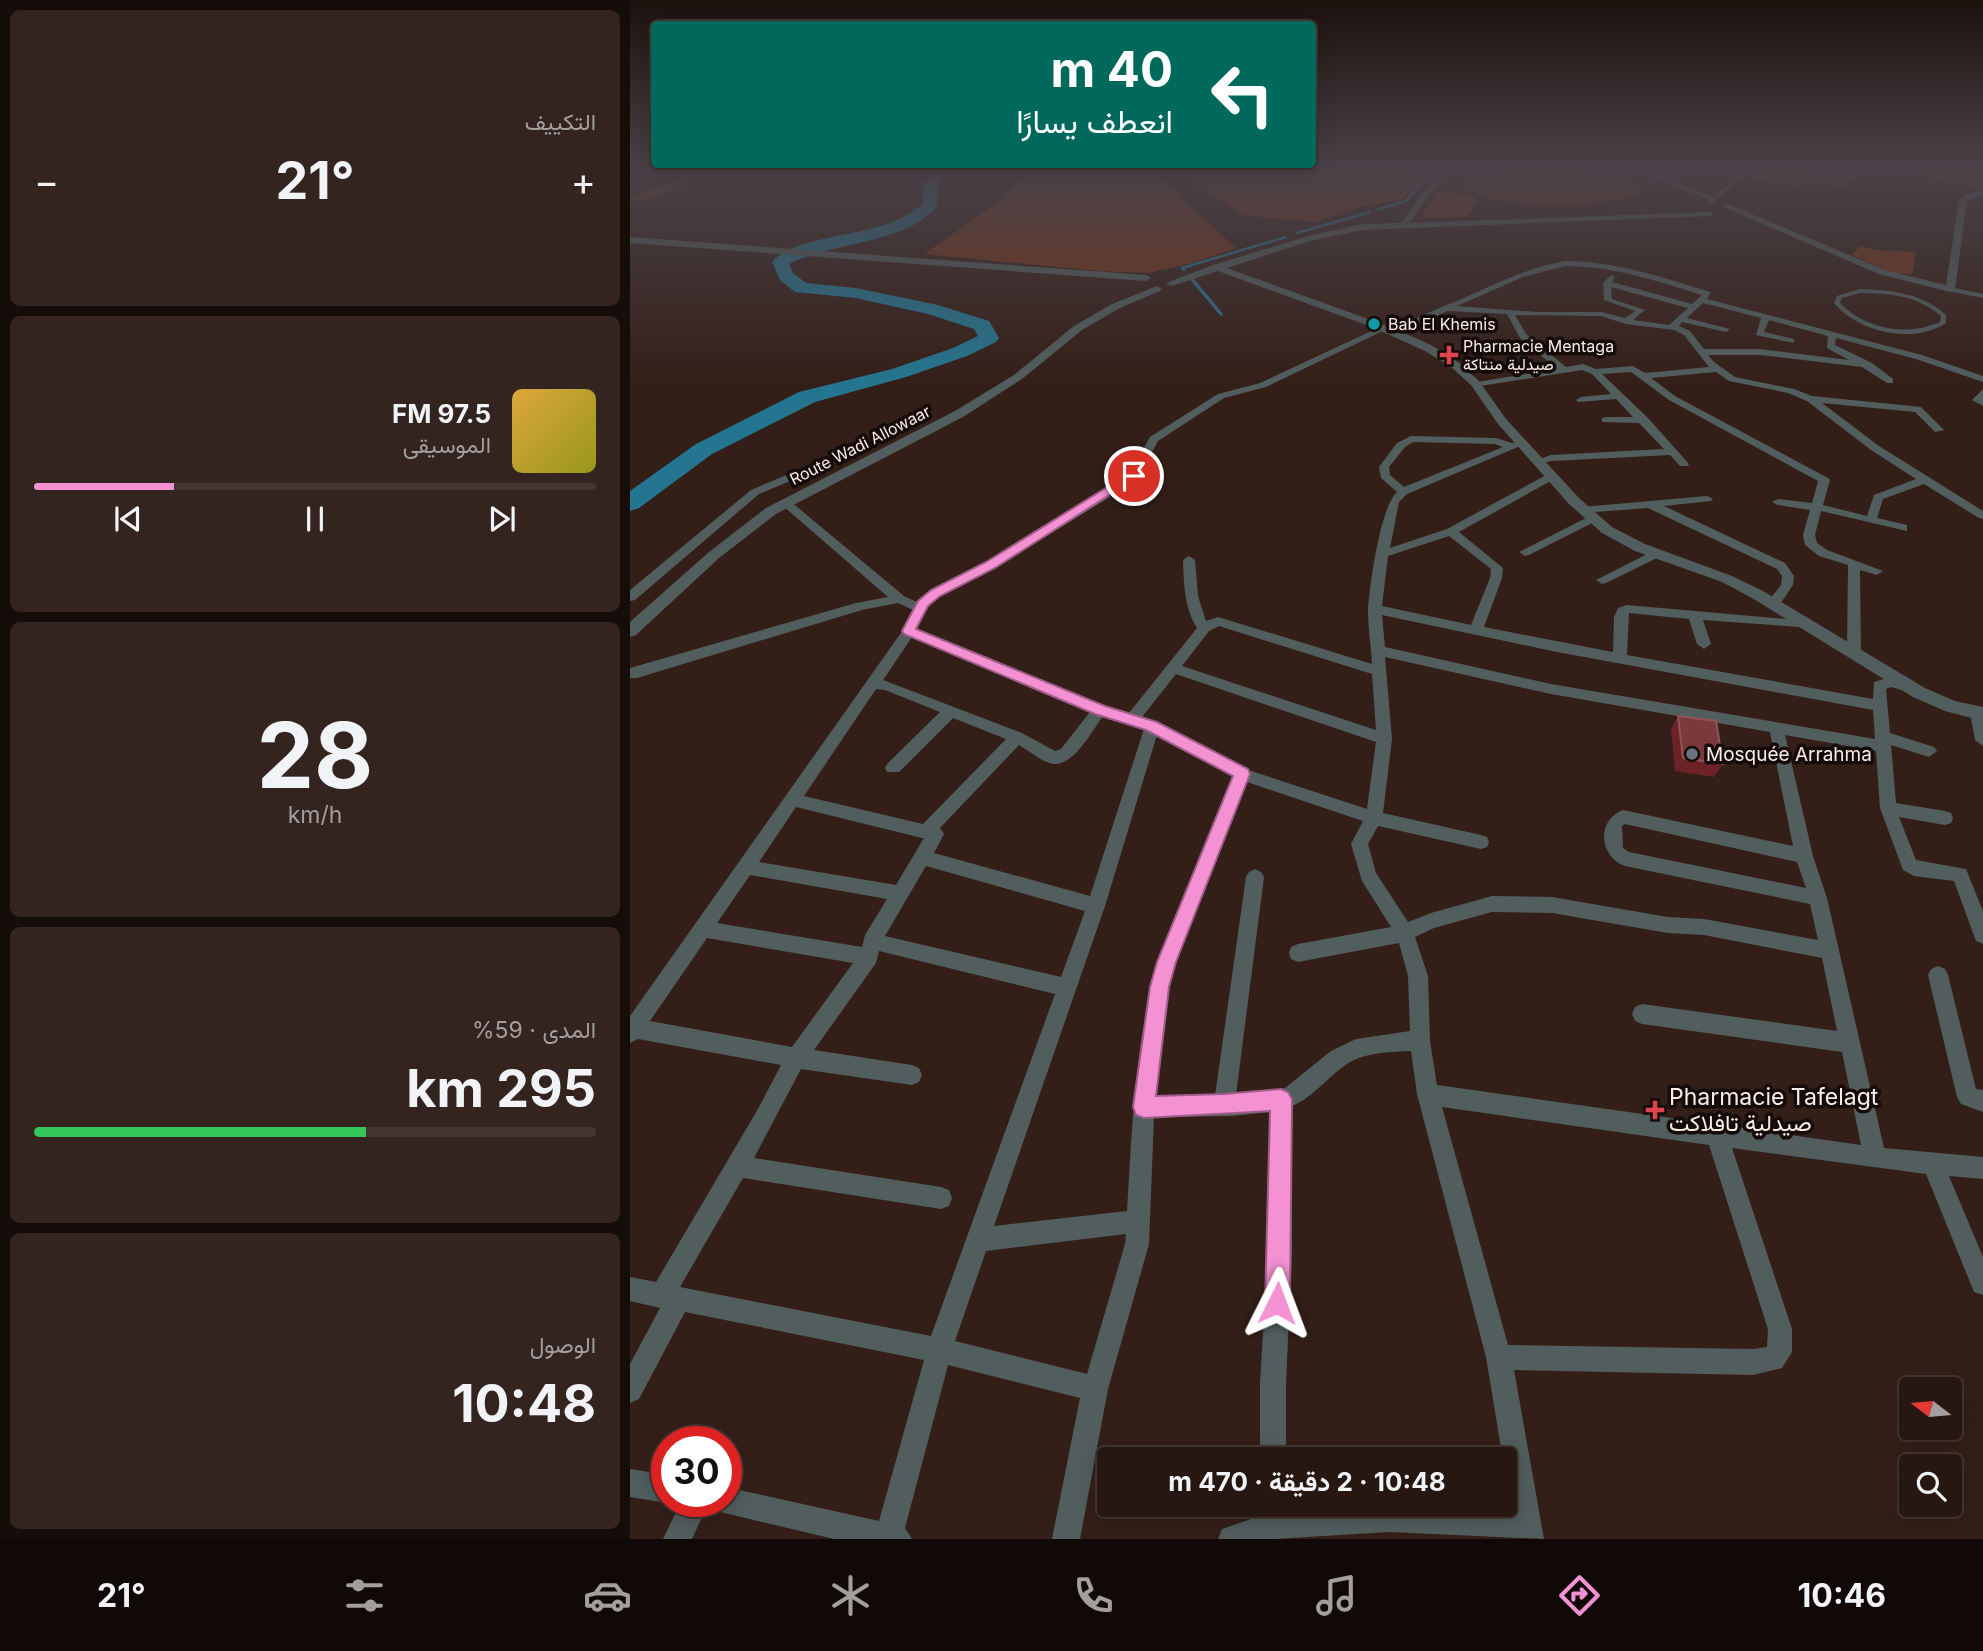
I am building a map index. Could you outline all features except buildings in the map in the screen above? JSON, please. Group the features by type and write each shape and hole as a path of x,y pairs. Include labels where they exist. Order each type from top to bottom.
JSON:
{"street":[{"path":"630,240 1154,281 1198,272 1309,240"},
{"path":"686,240 737,247"},
{"path":"1806,240 1882,272 1981,296"},
{"path":"1950,289 1958,240"},
{"path":"912,1075 632,1030 909,631 920,608 935,593 991,565 1122,485 1134,476 1154,439 1231,392 1263,385 1383,327 1446,308 1553,265 1588,263 1708,294 1676,322 1663,328 1597,314 1510,313 1446,308"},
{"path":"1216,267 1383,327 1431,349 1477,385 1516,446"},
{"path":"1618,270 1607,284 1609,300 1641,310 1626,321"},
{"path":"1154,281 1157,289"},
{"name":"Route Wadi Allowaar","path":"630,631 714,555 786,503 921,435 1001,389 1078,328 1154,281 1157,289 1116,306"},
{"path":"1607,284 1692,307"},
{"path":"1860,291 1893,293 1926,303 1944,317 1943,323 1923,330 1886,328 1868,323 1842,310 1838,303 1839,298 1860,291"},
{"path":"1701,300 1833,334 1983,379"},
{"path":"1510,313 1523,336 1564,370"},
{"path":"1766,317 1759,333 1791,341"},
{"path":"1676,322 1726,329"},
{"path":"1676,322 1715,369 1738,381 1791,391 1810,399 1923,480 1983,516"},
{"path":"1833,334 1830,346 1869,365 1890,381"},
{"path":"1701,352 1760,352 1869,365"},
{"path":"1477,385 1583,367 1595,372 1684,464"},
{"path":"1595,372 1633,369 1672,398 1821,478 1825,484 1809,535 1811,545 1854,565 1877,571"},
{"path":"1645,376 1715,369"},
{"path":"1983,392 1977,400 1983,403"},
{"path":"1581,400 1618,396"},
{"path":"1810,399 1918,409 1939,430"},
{"path":"1606,420 1644,420"},
{"path":"1403,492 1385,476 1384,467 1401,445 1411,439 1496,441 1516,446 1540,462 1587,514 1620,537 1655,554 1727,579 1910,688"},
{"path":"1351,1517 1389,1518 1528,1532 1499,1357 1428,1094 1420,1041 1418,976 1405,933 1368,876 1359,845 1374,818 1384,739 1375,609 1382,554 1394,501 1403,492 1516,446"},
{"path":"1540,462 1551,458 1674,452"},
{"path":"630,597 755,492 793,476 805,476 827,464"},
{"path":"1382,554 1451,532 1552,476"},
{"path":"1871,520 1878,497 1923,480"},
{"path":"1525,552 1587,514 1650,504 1707,499"},
{"path":"1777,502 1817,507 1903,528"},
{"path":"786,503 899,599 920,608"},
{"path":"1650,504 1782,566 1788,576 1787,585 1773,604"},
{"path":"1451,532 1497,568 1496,578 1476,630"},
{"path":"1602,580 1655,554"},
{"path":"1189,561 1192,599 1196,618 1203,628"},
{"path":"1854,565 1854,654"},
{"path":"630,673 861,606 899,599"},
{"path":"1375,609 1880,706"},
{"path":"1620,658 1623,611 1627,609 1808,625"},
{"path":"1694,614 1704,644"},
{"path":"742,1505 892,1538 939,1350 1096,905 1142,723 1174,668 1203,628 1218,621 1378,671"},
{"path":"909,631 1100,710 1142,723 1242,774 1374,818 1481,842"},
{"path":"1379,650 1551,689 1776,727 1882,741 1929,751"},
{"path":"1174,668 1384,739"},
{"path":"1983,740 1980,714 1890,682 1879,686 1888,807 1909,865 1960,874 1983,935"},
{"path":"872,684 887,685 1017,737 1044,755 1058,758 1066,753 1100,710"},
{"path":"893,768 951,711"},
{"path":"1776,727 1804,856 1818,898 1875,1158"},
{"path":"926,832 1017,737"},
{"path":"1066,1539 1095,1389 1137,1244 1144,1107 1160,987 1167,962 1242,774"},
{"path":"630,1390 670,1298 796,1058 870,949 936,834 793,800"},
{"path":"1888,807 1945,818"},
{"path":"1804,856 1623,817 1614,823 1614,851 1625,859 1818,898"},
{"path":"922,857 1096,905"},
{"path":"746,867 901,894"},
{"path":"1224,1105 1255,877"},
{"path":"1298,953 1405,933 1431,921 1492,904 1552,905 1668,925 1704,928 1830,951"},
{"path":"703,929 870,949 1067,988"},
{"path":"1938,975 1968,1097 1983,1101"},
{"path":"1642,1014 1851,1042"},
{"path":"1144,1107 1224,1105 1281,1099 1304,1090 1340,1057 1385,1042 1420,1041"},
{"path":"1428,1094 1717,1137 1875,1158 1983,1168"},
{"path":"1273,1447 1273,1384 1280,1249 1281,1099"},
{"path":"1499,1357 1753,1362 1773,1359 1779,1352 1780,1329 1717,1137"},
{"path":"1933,1163 1983,1283"},
{"path":"737,1166 941,1198"},
{"path":"978,1240 1140,1221"},
{"path":"630,1289 939,1350 1095,1389"},
{"path":"630,1483 651,1486"},
{"path":"677,1539 688,1517"},
{"path":"1232,1539 1270,1517"}],"shaded area":[{"path":"944,240 1227,240 1236,248 1192,263 1148,273 1098,271 924,254"},
{"path":"1860,246 1876,250 1916,252 1912,275 1890,272 1852,255"}],"waterway":[{"path":"630,503 704,449 807,397 899,373 960,352 989,338 982,325 932,309 856,293 801,288 786,276 780,262 817,246 844,240"},
{"path":"1184,270 1182,268 1277,240"},
{"path":"1191,278 1221,314"}],"place":[{"name":"Bab El Khemis","path":"1374,324"},
{"name":"Pharmacie Mentaga صيدلية منتاكة","path":"1449,355"},
{"name":"Mosquée Arrahma","path":"1692,754"},
{"name":"Pharmacie Tafelagt صيدلية تافلاكت","path":"1655,1110"}],"route":[{"path":"1134,476 991,565 935,593 922,604 909,631 1100,710 1152,726 1242,774 1167,962 1160,987 1144,1107 1224,1105 1281,1099 1277,1303"}]}
